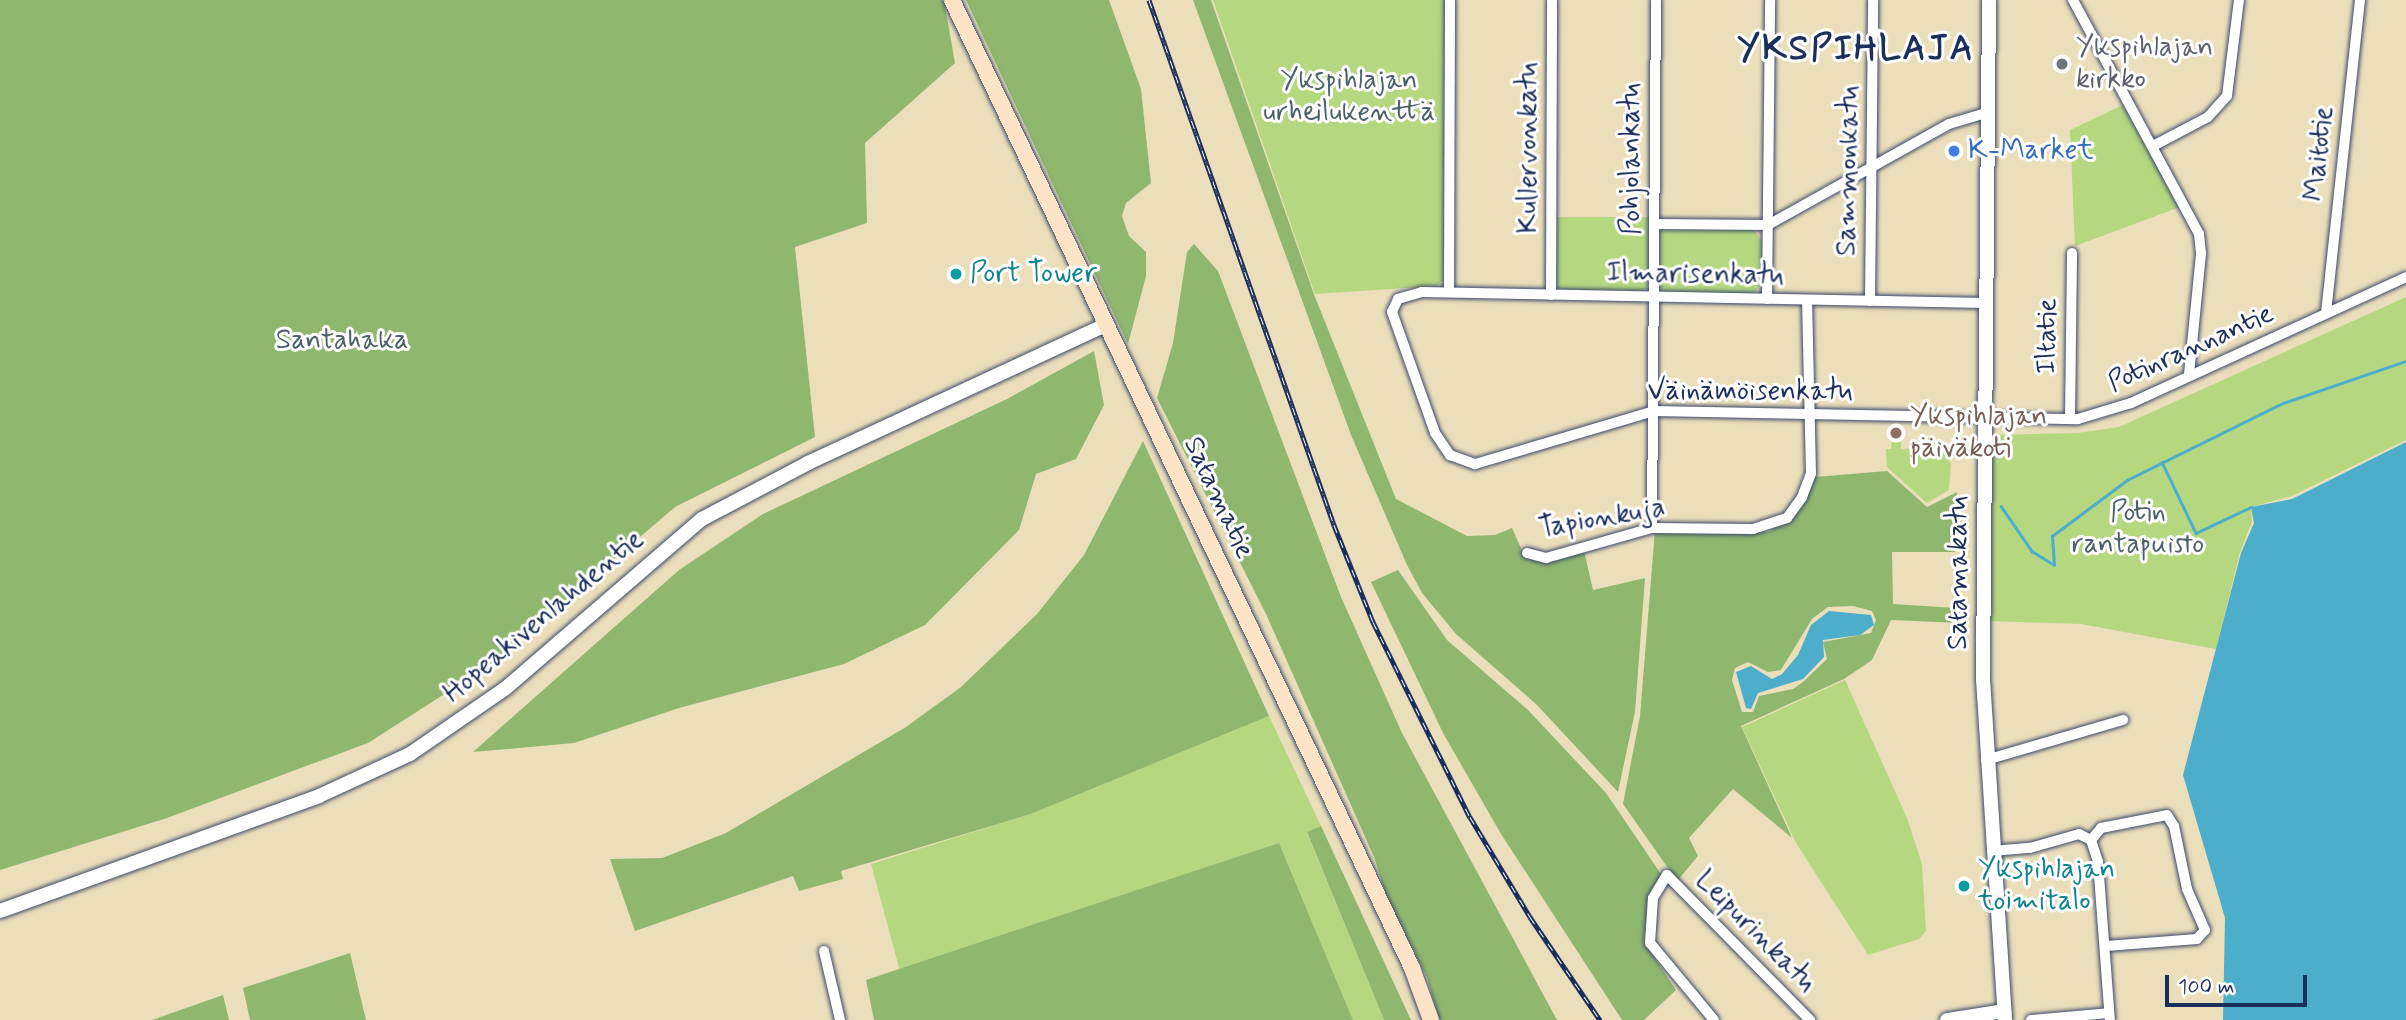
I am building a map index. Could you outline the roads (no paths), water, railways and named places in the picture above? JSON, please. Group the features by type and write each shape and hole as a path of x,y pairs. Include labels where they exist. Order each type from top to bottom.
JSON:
{"main road":[{"name":"Satamatie","path":"953,0 1105,325 1408,958 1431,1020"}],"street":[{"path":"1449,292 1450,0"},
{"name":"Kullervonkatu","path":"1551,295 1552,0"},
{"name":"Pohjolankatu","path":"1652,528 1657,0"},
{"path":"1767,299 1770,0"},
{"name":"Sammonkatu","path":"1870,301 1873,0"},
{"name":"Satamakatu","path":"1989,0 1984,418 1986,760 2004,1016"},
{"path":"2073,0 2190,213 2201,245 2189,375"},
{"path":"2153,146 2208,117 2227,96 2239,0"},
{"name":"Maitotie","path":"2326,313 2360,0"},
{"path":"1655,224 1768,225 1873,169 1949,124 1989,112"},
{"name":"Iltatie","path":"2070,419 2072,253"},
{"name":"Potinrannantie","path":"1984,418 2070,419 2122,407 2406,277"},
{"name":"Ilmarisenkatu","path":"1404,295 1449,292 1986,303"},
{"name":"Väinämöisenkatu","path":"1404,295 1392,312 1397,335 1435,433 1450,455 1462,461 1485,464 1654,411 1984,418"},
{"path":"1807,300 1810,415"},
{"name":"Hopeakivenlahdentie","path":"0,911 318,796 410,754 506,688 702,519 807,463 1105,325"},
{"name":"Tapionkuja","path":"1527,553 1546,558 1652,528 1770,527 1787,518 1807,487 1810,415"},
{"path":"1986,760 2123,720"},
{"path":"2091,840 2101,828 2161,813 2174,826 2187,889 2204,930 2197,939 2106,946"},
{"path":"1992,851 2030,848 2079,834 2091,840 2098,862 2110,1017 2031,1020"},
{"name":"Leipurinkatu","path":"1714,1020 1650,943 1653,898 1667,875 1811,1020"},
{"path":"824,951 840,1020"},
{"path":"1947,1020 2004,1016"}],"water":[{"path":"2406,442 2406,1020 2223,1020 2225,918 2183,775 2241,553 2254,523 2251,507 2292,499"},
{"path":"1829,611 1871,615 1874,625 1860,635 1823,640 1824,657 1803,679 1758,693 1751,709 1746,708 1736,672 1751,666 1772,679 1782,674 1798,655 1811,625"}],"waterway":[{"path":"2001,506 2032,551 2054,565 2052,536 2127,480 2283,403 2406,361"},
{"path":"2162,462 2196,533 2251,507"}],"railway":[{"path":"1149,0 1334,525 1373,622 1470,817 1530,917 1600,1020"}],"place":[{"name":"Ykspihlajan kirkko","path":"2062,64"},
{"name":"K-Market","path":"1954,151"},
{"name":"Port Tower","path":"956,274"},
{"name":"Ykspihlajan päiväkoti","path":"1896,433"},
{"name":"Ykspihlajan toimitalo","path":"1964,886"}],"district":[{"name":"YKSPIHLAJA","path":"1856,49"}],"park label":[{"name":"Ykspihlajan urheilukenttä","path":"1349,97"},
{"name":"Santahaka","path":"342,341"},
{"name":"Potin rantapuisto","path":"2138,529"}]}
